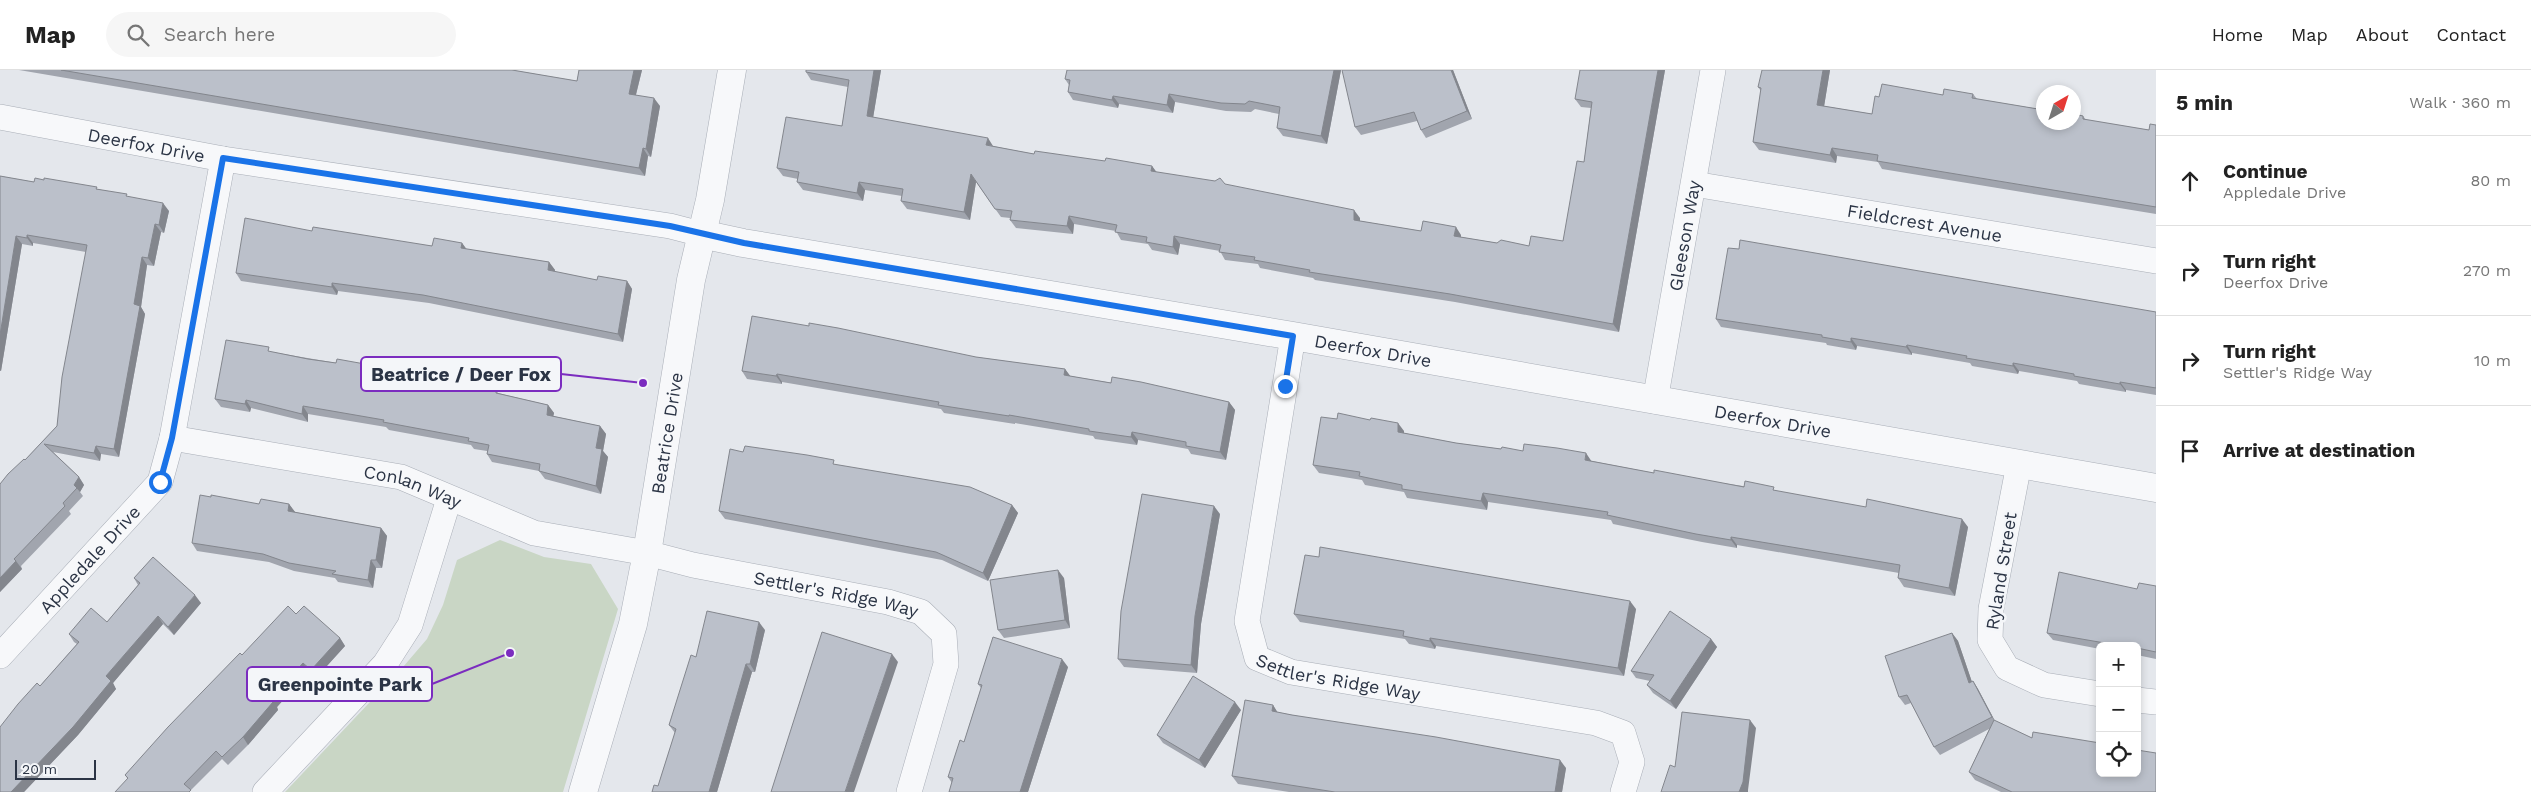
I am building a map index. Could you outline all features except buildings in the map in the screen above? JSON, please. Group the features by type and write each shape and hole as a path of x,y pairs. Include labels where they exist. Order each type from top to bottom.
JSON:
{"street":[{"name":"Beatrice Drive","path":"584,792 633,624 648,553 691,280 710,200 732,70"},
{"name":"Gleeson Way","path":"1655,401 1713,70"},
{"name":"Deerfox Drive","path":"0,117 223,158 670,226 744,243 1293,336 2156,488"},
{"name":"Appledale Drive","path":"0,656 160,482 172,438 223,158"},
{"name":"Fieldcrest Avenue","path":"1694,184 2156,261"},
{"name":"Settler's Ridge Way","path":"1293,336 1247,621 1257,658 1291,672 1596,723 1623,733 1632,762 1623,792"},
{"name":"Conlan Way","path":"172,438 401,477 534,533 648,553"},
{"name":"Ryland Street","path":"2019,464 1991,609 1990,640 2007,668 2044,685 2096,693"},
{"path":"265,792 385,664 399,644 418,606 449,498"},
{"name":"Settler's Ridge Way","path":"648,553 694,565 888,602 921,612 944,634 946,664 909,792"},
{"path":"2141,700 2156,702"}],"green space":[{"path":"500,540 544,557 591,564 618,609 563,792 285,792 427,639 443,605 457,560"}],"place":[{"name":"Beatrice / Deer Fox","path":"643,383"},
{"name":"Greenpointe Park","path":"510,653"}],"route":[{"path":"160,482 172,438 223,158 670,226 744,243 1293,336 1285,386"}]}
